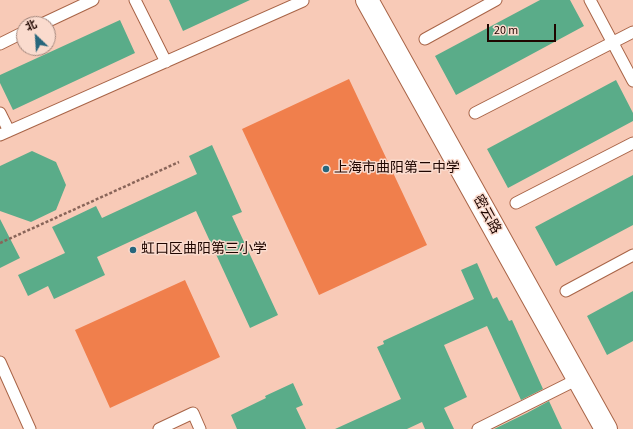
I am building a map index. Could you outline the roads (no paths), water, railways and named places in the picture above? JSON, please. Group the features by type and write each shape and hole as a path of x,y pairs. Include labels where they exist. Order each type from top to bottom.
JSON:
{"street":[{"name":"密云路","path":"367,0 606,429"}],"lane":[{"path":"56,17 93,0"},
{"path":"135,0 166,62"},
{"path":"425,39 496,0"},
{"path":"590,0 633,81"},
{"path":"0,113 4,133 304,1"},
{"path":"475,113 633,32"},
{"path":"0,44 16,36"},
{"path":"516,202 633,143"},
{"path":"566,290 633,255"},
{"path":"0,362 30,429"},
{"path":"478,429 578,379"},
{"path":"159,429 193,413 200,429"}],"place":[{"name":"上海市曲阳第二中学","path":"326,169"},
{"name":"虹口区曲阳第三小学","path":"133,250"}]}
